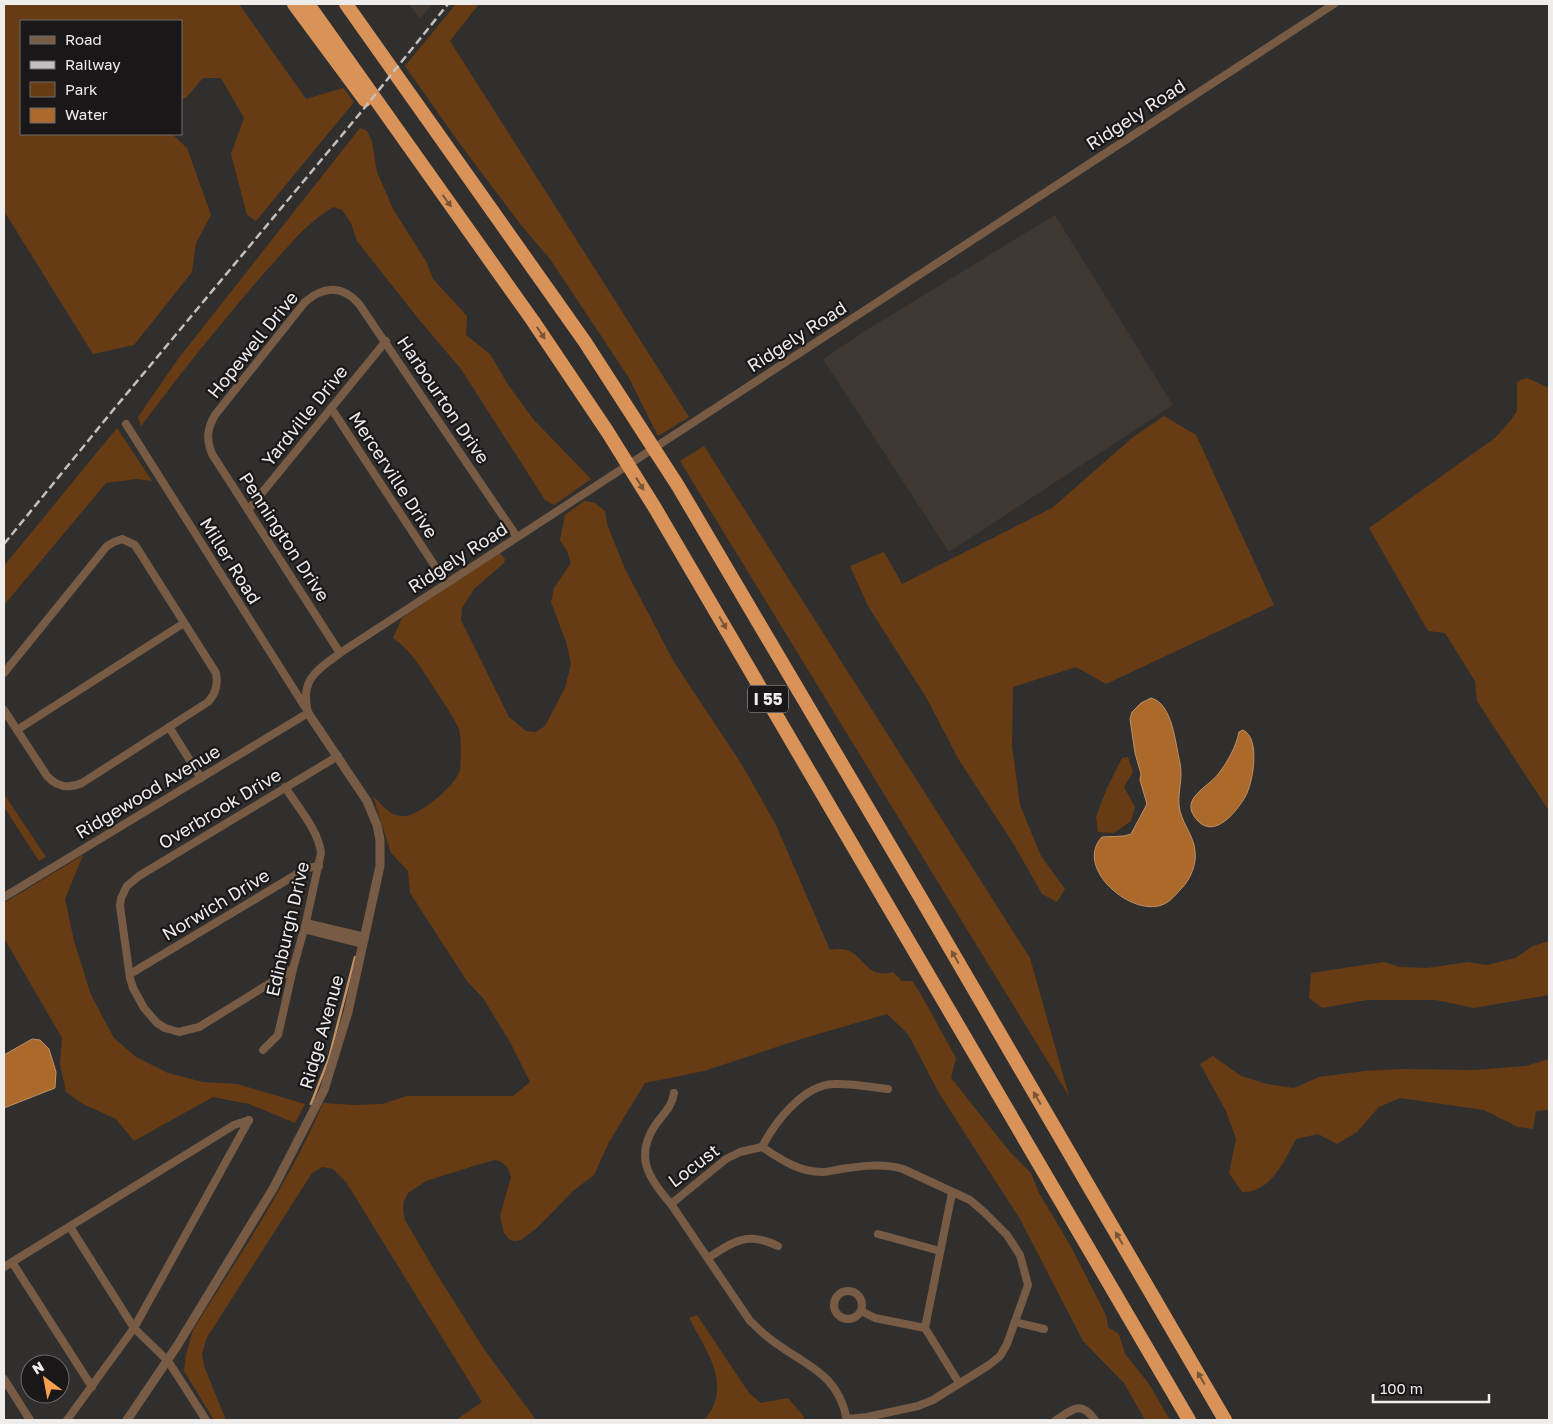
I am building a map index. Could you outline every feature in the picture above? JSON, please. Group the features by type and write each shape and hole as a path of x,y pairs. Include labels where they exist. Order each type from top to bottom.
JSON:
{"highway":[{"path":"294,4 404,154 427,173"},
{"name":"I 55","path":"308,4 533,322 607,431 655,508 1189,1420"},
{"name":"I 55","path":"346,4 585,342 678,486 924,902 1225,1420"},
{"path":"354,4 384,58"}],"street":[{"name":"Ridgely Road","path":"308,713 305,693 310,680 314,673 340,653 1334,4"},
{"name":"Hopewell Drive","path":"207,435 209,425 215,415 305,302 314,294 324,290 336,290"},
{"name":"Harbourton Drive","path":"336,290 348,294 359,304 517,537"},
{"name":"Yardville Drive","path":"248,510 386,342"},
{"name":"Mercerville Drive","path":"331,408 446,583"},
{"name":"Miller Road","path":"126,424 308,713"},
{"name":"Pennington Drive","path":"207,435 212,454 340,653"},
{"path":"4,673 107,546 122,536 135,545 216,673 220,688 208,702 82,783 70,787 51,781 4,710"},
{"path":"17,730 184,623"},
{"name":"Ridge Avenue","path":"127,1420 168,1361 270,1195 316,1108 335,1056 348,1012 380,866 380,840 370,807 308,713"},
{"name":"Ridgewood Avenue","path":"4,897 308,713"},
{"path":"169,727 201,778"},
{"name":"Overbrook Drive","path":"130,974 120,914 121,898 127,886 139,876 338,756"},
{"name":"Edinburgh Drive","path":"263,1050 278,1035 321,853 318,839 285,787"},
{"name":"Norwich Drive","path":"130,974 307,868 319,866"},
{"path":"305,926 364,941"},
{"path":"130,974 133,988 150,1017 165,1028 178,1032 199,1027 293,969"},
{"path":"674,1094 669,1109 656,1124 650,1136 644,1156 646,1168 655,1186 670,1204 735,1300 755,1325 765,1335 819,1371 828,1380 838,1395 847,1420 918,1406 933,1400 1000,1356 1007,1344 1028,1285 1020,1255 1007,1235 970,1200 903,1169 891,1166 870,1166 822,1172 799,1168 781,1160 762,1147 771,1128 793,1105 819,1087 846,1084 888,1088"},
{"path":"4,1267 234,1125 249,1120 225,1167 134,1328 67,1420"},
{"name":"Locust","path":"670,1204 726,1159 740,1152 762,1147"},
{"path":"952,1193 925,1328 959,1383"},
{"path":"70,1227 134,1328 168,1361 206,1420"},
{"path":"878,1234 940,1251"},
{"path":"708,1258 733,1242 744,1238 768,1241 778,1246"},
{"path":"12,1262 92,1387"},
{"path":"861,1311 875,1318 925,1328"},
{"path":"1015,1322 1044,1329"},
{"path":"4,1379 30,1420"},
{"path":"1056,1420 1075,1408 1082,1407 1095,1420"}],"shaded area":[{"path":"409,4 432,4 420,19"},
{"path":"1055,215 1173,405 949,552 823,359 865,331"}],"green space":[{"path":"4,4 239,4 306,99 343,88 354,102 256,221 247,215 231,154 244,118 221,78 203,78 186,98 182,99 182,20 20,20 20,135 173,135 187,148 211,215 196,243 192,272 134,345 93,354 4,211"},
{"path":"456,4 479,4 450,41 689,417 658,436 629,378 550,259 521,225 460,144 405,66"},
{"path":"360,128 367,131 372,142 377,172 393,209 427,263 433,279 467,316 466,335 490,354 507,383 533,419 591,479 554,505 545,500 461,369 357,241 351,223 342,210 333,207 305,228 266,271 202,347 141,426 138,417 178,359"},
{"path":"1527,378 1549,388 1549,811 1477,701 1475,681 1445,633 1428,631 1369,528 1495,438 1517,411 1517,383"},
{"path":"1164,416 1196,435 1274,605 1106,684 1076,667 1013,687 1012,746 1020,805 1041,856 1065,889 1057,902 1042,894 1013,843 959,760 926,697 868,606 850,566 884,552 902,584 1052,508 1132,438"},
{"path":"117,428 152,481 136,479 106,483 4,605 4,566"},
{"path":"704,446 1030,958 1069,1096 680,461"},
{"path":"584,501 595,503 605,511 607,524 625,569 674,662 742,765 776,825 830,950 842,949 850,951 874,971 882,973 893,972 902,981 912,981 956,1058 951,1078 1010,1152 1031,1173 1039,1193 1070,1245 1106,1315 1108,1327 1119,1334 1125,1354 1149,1384 1170,1420 1145,1420 1124,1383 1083,1341 1020,1219 939,1093 908,1034 887,1014 801,1039 704,1071 645,1083 609,1142 594,1175 573,1191 538,1227 521,1240 514,1241 509,1239 504,1233 500,1216 511,1177 508,1168 500,1161 494,1160 426,1181 408,1193 403,1209 405,1220 484,1349 536,1420 456,1420 482,1402 346,1182 333,1169 322,1167 312,1173 206,1339 202,1354 204,1366 226,1420 214,1420 184,1371 193,1330 279,1190 310,1133 323,1103 382,1104 407,1096 513,1096 530,1082 510,1042 483,998 467,981 410,893 408,871 391,853 373,796 392,813 407,816 435,800 458,775 461,754 458,727 449,710 418,664 407,650 393,638 402,618 496,554 501,554 505,559 504,563 474,589 462,608 461,620 509,717 526,731 536,732 545,726 565,688 571,664 566,642 551,602 554,588 571,563 567,551 560,540 565,515"},
{"path":"1128,757 1133,772 1124,787 1135,807 1131,821 1114,833 1098,832 1096,817 1107,788 1122,758"},
{"path":"4,794 46,857 39,861 4,807"},
{"path":"83,855 65,899 74,941 91,995 114,1038 136,1057 168,1073 203,1082 237,1084 305,1104 295,1123 249,1104 213,1097 134,1141 116,1119 83,1104 66,1092 60,1064 62,1038 4,938 4,903"},
{"path":"1549,941 1549,995 1474,1008 1436,1000 1367,1000 1322,1008 1309,998 1311,973 1384,962 1400,967 1427,968 1468,962 1487,965 1515,958 1533,946"},
{"path":"1213,1056 1241,1076 1267,1084 1294,1088 1319,1077 1365,1071 1402,1069 1474,1070 1526,1066 1549,1059 1549,1110 1536,1111 1533,1129 1518,1127 1484,1110 1400,1098 1379,1107 1357,1132 1337,1144 1318,1134 1296,1139 1281,1166 1269,1181 1252,1191 1242,1192 1229,1173 1236,1139 1226,1111 1200,1064"},
{"path":"697,1315 749,1393 761,1403 788,1398 804,1417 803,1420 704,1420 713,1407 717,1395 717,1382 709,1356 689,1318"}],"water":[{"path":"1151,698 1164,708 1172,725 1181,769 1180,811 1194,845 1195,861 1190,876 1173,897 1167,903 1151,907 1123,898 1110,888 1101,876 1095,863 1095,849 1102,837 1131,834 1147,804 1140,780 1141,774 1135,753 1130,719 1132,712 1141,703"},
{"path":"1243,730 1249,735 1254,751 1253,772 1248,791 1237,809 1225,821 1211,827 1205,826 1192,813 1191,806 1193,800 1196,794 1222,768 1234,748 1239,732"},
{"path":"32,1039 40,1040 49,1049 56,1072 55,1088 4,1108 4,1055"}],"waterway":[{"path":"311,1104 329,1058 355,957"}],"railway":[{"path":"4,544 362,111 448,4"}]}
